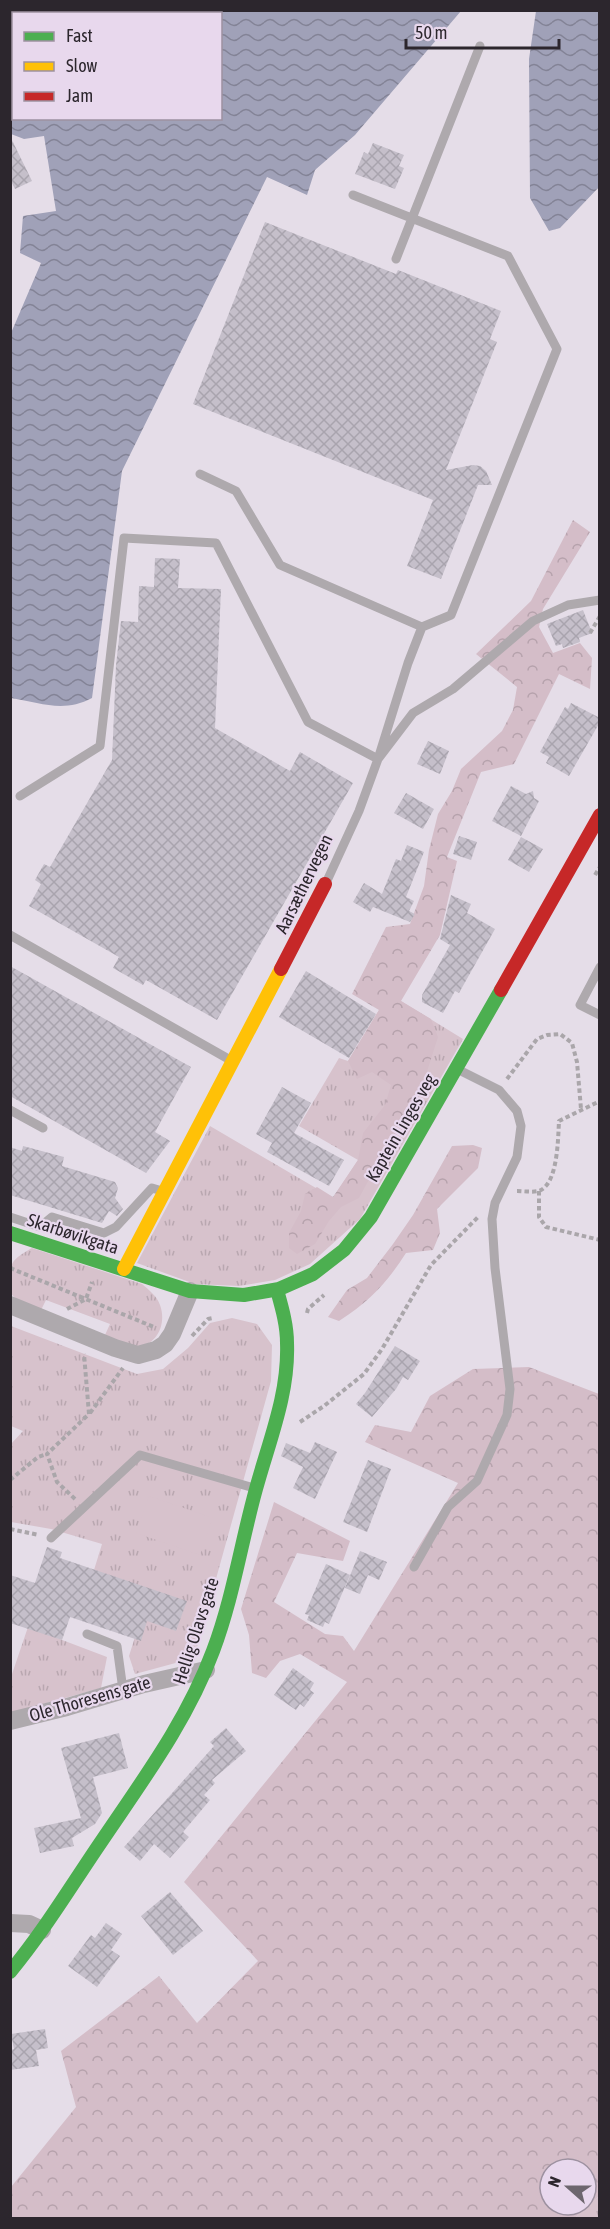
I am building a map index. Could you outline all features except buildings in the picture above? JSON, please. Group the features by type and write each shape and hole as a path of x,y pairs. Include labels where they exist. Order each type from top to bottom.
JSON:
{"street":[{"name":"Kaptein Linges veg","path":"124,1269 189,1291 238,1296 277,1290 307,1277 327,1264 357,1235 375,1209 600,815"},
{"name":"Aarsæthervegen","path":"124,1269 325,884"},
{"name":"Skarbøvikgata","path":"10,1233 124,1269"},
{"name":"Hellig Olavs gate","path":"10,1972 42,1930 161,1752 187,1709 206,1670 222,1622 288,1372 289,1351 284,1308 277,1290"},
{"path":"10,1305 133,1354 148,1353 178,1339 189,1291"},
{"name":"Ole Thoresens gate","path":"10,1721 206,1670"},
{"path":"10,1923 29,1924 42,1930"}],"lane":[{"path":"396,259 480,46"},
{"path":"200,474 236,491 280,565 422,627 451,615 557,349 508,256 353,195"},
{"path":"20,796 100,746 124,538 216,543 308,722 378,759 408,663 422,627"},
{"name":"Aarsæthervegen","path":"325,884 359,811 378,759 413,713 453,689 533,621 568,605 600,600"},
{"path":"10,935 234,1062"},
{"path":"600,967 580,1005 600,1015"},
{"path":"414,1567 448,1507 477,1481 507,1415 510,1389 493,1246 492,1219 495,1203 517,1157 521,1126 517,1111 499,1090 457,1069"},
{"path":"10,1110 43,1128"},
{"path":"10,1217 40,1227 52,1217 104,1233 116,1227 153,1188 165,1192"},
{"path":"51,1538 140,1455 256,1488"},
{"path":"87,1634 117,1646 123,1690"}],"path":[{"path":"590,633 600,616"},
{"path":"499,1090 537,1039 560,1034 572,1043 577,1062 581,1109"},
{"path":"501,1191 539,1191 547,1185 557,1159 559,1121 600,1101"},
{"path":"539,1191 539,1217 546,1227 600,1240"},
{"path":"272,1436 300,1422 324,1406 364,1374 431,1265 459,1235 495,1203"},
{"path":"58,1314 86,1299 100,1262"},
{"path":"10,1268 178,1339 208,1319 217,1317"},
{"path":"89,1414 84,1350 94,1354"},
{"path":"114,1362 131,1368"},
{"path":"10,1480 38,1457 47,1454 89,1414 124,1366"},
{"path":"47,1454 57,1482 84,1508"},
{"path":"10,1529 51,1538"}],"green space":[{"path":"573,520 590,532 543,609 539,627 553,653 580,643 592,658 590,689 559,674 514,764 481,772 447,857 457,861 440,935 401,1001 431,1019 438,1037 416,1106 391,1139 359,1198 341,1207 315,1244 297,1254 289,1248 289,1233 301,1211 305,1194 317,1187 333,1197 358,1160 363,1133 385,1105 391,1085 372,1072 357,1079 348,1061 379,1010 352,994 386,927 410,924 424,886 429,850 438,814 452,791 461,769 502,731 513,710 517,687 476,654 531,601"},
{"path":"401,1001 463,1039 360,1219 310,1264 275,1280 239,1286 195,1284 137,1263 210,1126 333,1198 358,1160 299,1126 339,1058 348,1061 379,1010"},
{"path":"473,1145 482,1148 478,1168 437,1209 440,1233 433,1250 406,1253 369,1299 339,1321 328,1317 347,1290 367,1278 393,1244 413,1215 452,1146"},
{"path":"32,1248 142,1284 157,1299 162,1312 161,1326 155,1338 143,1346 129,1346 105,1335 110,1324 46,1300 41,1310 20,1302 11,1294 11,1266 17,1258"},
{"path":"232,1318 257,1324 272,1345 271,1381 194,1658 135,1674 129,1656 141,1618 94,1570 102,1544 51,1529 11,1522 11,1444 23,1431 11,1426 11,1326 137,1374 163,1369 188,1348 210,1323"},
{"path":"529,1367 599,1394 599,2196 598,2157 538,2157 538,2217 575,2218 11,2218 11,2187 76,2107 61,2051 159,1976 197,2023 258,1961 184,1882 347,1682 300,1654 280,1661 266,1678 252,1673 249,1635 241,1609 274,1502 350,1541 343,1561 297,1553 274,1602 325,1634 343,1636 354,1651 458,1483 365,1442 375,1425 411,1432 430,1396 473,1369"},
{"path":"149,1496 213,1518 200,1555 136,1533"},
{"path":"28,1627 107,1657 101,1688 11,1713 11,1677"},
{"path":"598,2197 599,2218 575,2218 598,2217"}],"water":[{"path":"11,10 461,11 355,135 315,170 307,195 267,177 122,471 92,698 82,703 62,706 11,698 11,333 41,263 20,253 23,216 56,211 44,136 24,139 11,134"},
{"path":"536,11 599,11 599,187 560,228 549,231 530,198 529,59"}],"traffic: fast":[{"path":"10,1233 190,1291 244,1295 279,1289 313,1274 344,1250 371,1217 501,990"},
{"path":"10,1972 46,1924 163,1750 190,1702 213,1651 231,1591 285,1381 287,1336 277,1290"}],"traffic: slow":[{"path":"124,1269 281,969"}],"traffic: jam":[{"path":"501,990 600,815"},
{"path":"281,969 325,884"}]}
